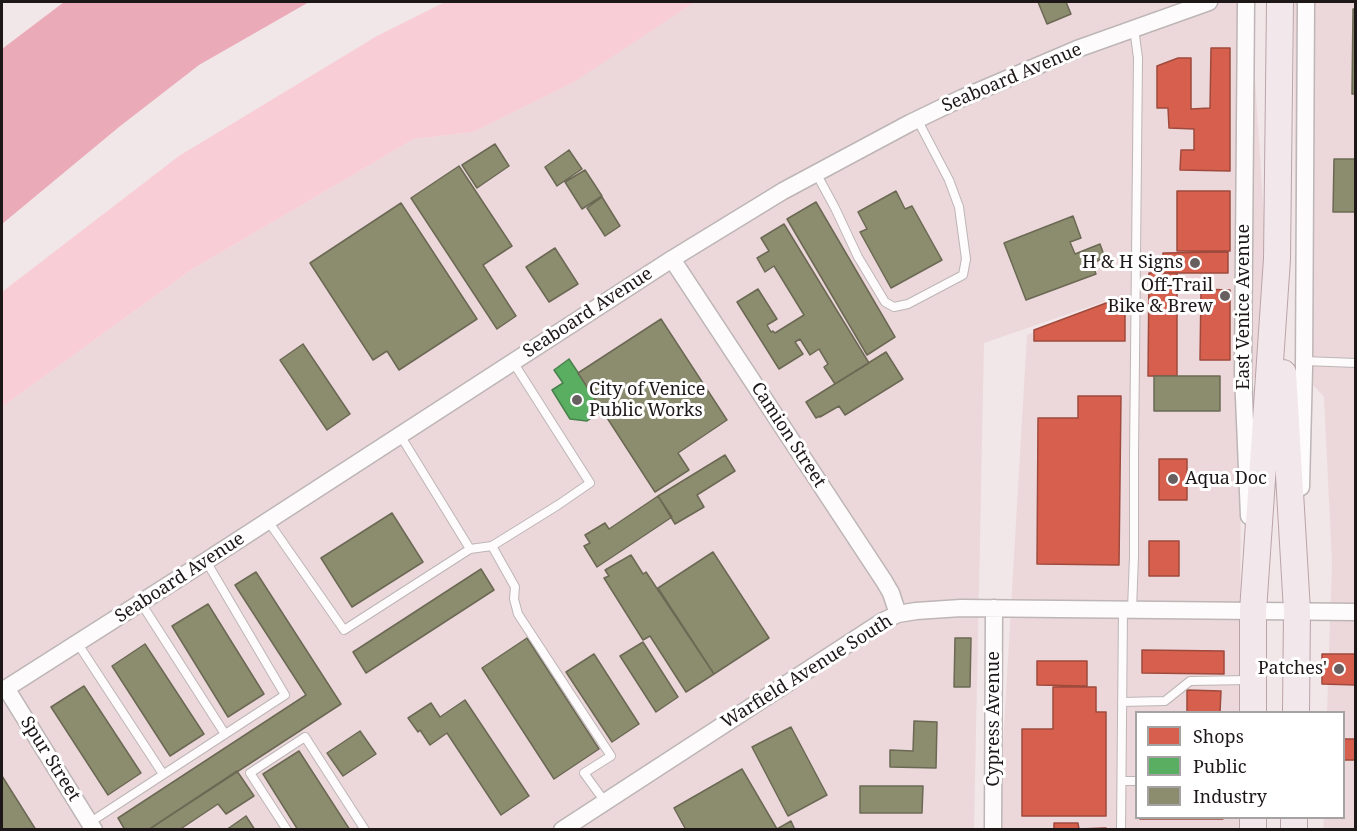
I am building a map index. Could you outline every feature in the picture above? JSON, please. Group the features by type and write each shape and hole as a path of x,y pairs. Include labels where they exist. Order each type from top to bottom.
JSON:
{"main road":[{"name":"East Venice Avenue","path":"1253,711 1253,611 1277,265 1280,2"},
{"name":"East Venice Avenue","path":"1277,265 1297,611 1296,711"}],"street":[{"name":"Seaboard Avenue","path":"4,690 672,259 783,191 917,119 962,98 1077,49 1209,2"},
{"name":"East Venice Avenue","path":"1246,2 1243,374 1253,611"},
{"name":"East Venice Avenue","path":"1297,611 1304,361 1306,2"},
{"name":"Camion Street","path":"672,259 884,581 898,614"},
{"name":"Warfield Avenue South","path":"562,830 883,621 898,614 940,609 994,608 1356,612"},
{"name":"Cypress Avenue","path":"993,830 994,608"},
{"name":"Spur Street","path":"4,690 91,826"}],"lane":[{"path":"1121,830 1122,702 1127,610 1134,556 1138,58 1134,28"},
{"path":"816,173 858,257 885,302 894,307 908,304 963,275 966,259 959,207 949,180 917,119"},
{"path":"1304,361 1356,363"},
{"path":"268,521 344,630 470,549 492,546 558,505 590,483 513,362"},
{"path":"400,435 470,549"},
{"path":"492,546 515,587 514,599 518,614 611,756 584,773 605,802"},
{"path":"91,826 163,774 285,695 206,561"},
{"path":"141,603 225,734"},
{"path":"78,644 163,774"},
{"path":"1122,702 1165,701 1190,681 1253,680"},
{"path":"287,830 250,773 305,737 365,830"},
{"path":"1122,781 1135,781"}],"shaded area":[{"path":"64,2 309,2 199,65 119,127 2,224 2,49"},
{"path":"445,2 695,2 574,82 473,132 414,139 191,270 2,407 2,292 179,156 377,36"},
{"path":"695,2 1250,2 1267,265 1259,373 1241,392 1240,711 1135,711 1135,819 1240,819 1240,829 998,829 1027,335 1109,300 984,343 974,829 2,829 2,407 191,270 414,139 473,132 573,82"},
{"path":"1294,2 1355,2 1355,829 1323,829 1324,819 1345,819 1345,711 1327,711 1332,562 1324,397 1296,367"}],"building: Shops":[{"path":"1211,48 1230,48 1230,171 1180,170 1181,150 1194,150 1194,129 1169,128 1168,108 1157,108 1157,66 1178,58 1191,58 1191,109 1210,108"},
{"path":"1177,191 1230,191 1230,251 1177,251"},
{"name":"H & H Signs","path":"1228,252 1228,273 1163,273 1163,253"},
{"path":"1149,273 1177,273 1177,376 1148,376"},
{"path":"1201,289 1230,290 1230,360 1200,360"},
{"path":"1125,296 1125,341 1034,341 1034,330"},
{"path":"1078,396 1121,396 1119,565 1037,564 1038,418 1078,418"},
{"name":"Aqua Doc","path":"1159,459 1187,459 1187,500 1159,500"},
{"path":"1149,541 1179,541 1179,576 1149,576"},
{"path":"1142,650 1224,651 1224,674 1142,673"},
{"name":"Patches'","path":"1322,654 1356,654 1356,685 1322,684"},
{"path":"1037,661 1087,661 1087,686 1037,685"},
{"path":"1053,687 1096,687 1096,712 1106,712 1106,816 1022,816 1022,729 1053,729"},
{"path":"1187,690 1221,691 1220,711 1187,711"},
{"path":"1345,739 1356,739 1356,760 1345,760"},
{"path":"1054,823 1078,823 1079,829 1106,828 1106,830 1054,830"}],"building: Public":[{"name":"City of Venice Public Works","path":"569,359 603,410 587,421 570,419 552,390 563,383 554,370"}],"building: Industry":[{"path":"1038,2 1066,2 1071,14 1047,24"},
{"path":"1353,9 1356,9 1356,94 1352,94"},
{"path":"495,144 509,166 477,188 462,165"},
{"path":"569,150 582,169 557,186 545,167"},
{"path":"1334,159 1356,159 1356,212 1333,212"},
{"path":"459,166 512,246 483,265 516,316 497,329 411,198"},
{"path":"585,170 602,196 582,209 565,182"},
{"path":"896,191 905,209 912,206 942,260 891,288 860,232 867,229 858,212"},
{"path":"602,197 620,226 605,236 587,208"},
{"path":"816,202 895,337 867,355 787,219"},
{"path":"401,203 477,319 399,370 387,351 373,360 310,263"},
{"path":"1073,216 1081,238 1070,242 1075,254 1100,244 1105,258 1092,263 1096,274 1026,300 1004,243"},
{"path":"784,224 869,363 835,384 824,367 828,364 819,349 810,355 800,339 795,342 803,354 779,369 737,302 758,289 777,319 767,325 771,332 775,333 804,315 774,266 765,272 757,258 769,251 761,238"},
{"path":"555,248 578,284 549,302 526,267"},
{"path":"661,319 727,420 678,453 689,470 655,492 578,373"},
{"path":"303,344 350,414 327,430 280,360"},
{"path":"886,352 903,379 845,415 839,406 816,418 806,402"},
{"path":"1154,376 1220,376 1220,411 1154,411"},
{"path":"725,455 735,471 697,495 704,507 675,524 658,496"},
{"path":"658,496 672,517 597,567 584,546 590,543 585,535 605,523 609,529"},
{"path":"392,513 423,562 352,607 321,558"},
{"path":"713,552 769,638 714,674 658,588"},
{"path":"631,555 643,574 646,572 714,674 686,692 650,636 643,640 604,578 609,576 605,570"},
{"path":"481,569 494,590 366,673 353,652"},
{"path":"256,572 341,704 148,830 125,830 118,818 306,695 235,585"},
{"path":"208,604 264,694 228,717 172,626"},
{"path":"527,638 599,749 554,779 482,668"},
{"path":"955,638 971,638 970,687 954,687"},
{"path":"643,642 678,697 656,712 620,656"},
{"path":"145,644 204,734 170,756 112,666"},
{"path":"594,654 639,724 612,742 566,672"},
{"path":"84,686 141,773 108,795 51,707"},
{"path":"465,700 529,796 501,815 447,733 430,745 408,718 431,703 440,717"},
{"path":"914,721 937,722 936,768 890,767 890,750 913,751"},
{"path":"791,727 827,795 788,816 752,747"},
{"path":"360,731 376,754 343,776 327,753"},
{"path":"299,751 350,830 298,830 263,774"},
{"path":"742,769 777,829 791,821 795,830 686,830 674,808"},
{"path":"237,771 254,796 226,814 218,804 179,830 148,830"},
{"path":"2,776 36,830 2,830"},
{"path":"860,786 923,786 922,813 860,813"},
{"path":"246,816 255,830 226,830"}],"place":[{"name":"H & H Signs","path":"1195,263"},
{"name":"Off-Trail Bike & Brew","path":"1225,296"},
{"name":"City of Venice Public Works","path":"577,400"},
{"name":"Aqua Doc","path":"1173,479"},
{"name":"Patches'","path":"1339,669"}]}
